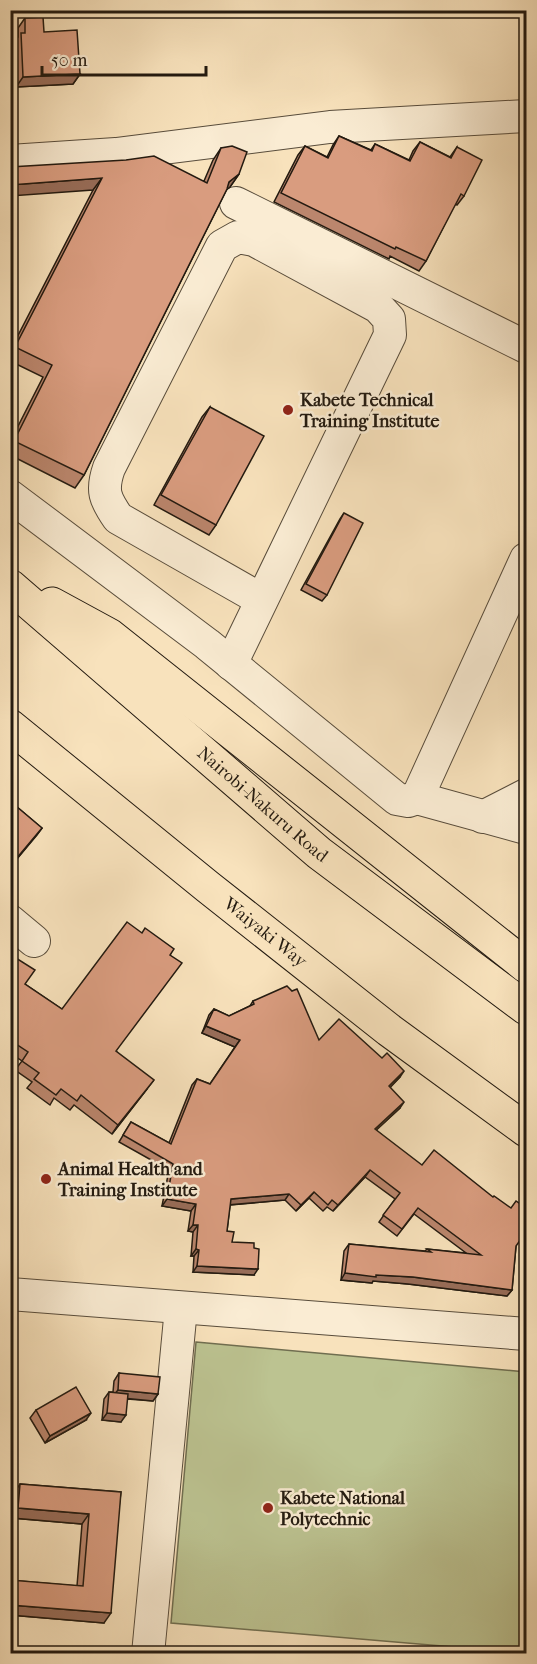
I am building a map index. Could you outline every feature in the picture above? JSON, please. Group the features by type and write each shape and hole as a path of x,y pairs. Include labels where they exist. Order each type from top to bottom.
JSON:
{"highway":[{"path":"10,584 109,635 526,966"},
{"name":"Nairobi-Nakuru Road","path":"10,584 319,853 526,1008"},
{"name":"Waiyaki Way","path":"10,726 388,1030 526,1130"}],"street":[{"path":"10,160 116,154 330,127 526,116"},
{"path":"236,203 526,347"},
{"path":"231,664 262,600 390,335 389,319 378,307 254,240 238,237 222,246 104,482 106,500 118,518 262,600"},
{"path":"10,496 231,664 397,799 408,801 417,798 526,828"},
{"path":"417,798 526,559"},
{"path":"483,817 526,795"},
{"path":"10,921 34,941"},
{"path":"10,1294 526,1334"},
{"path":"148,1653 181,1308"}],"green space":[{"name":"Kabete National Polytechnic","path":"196,1342 526,1372 526,1653 171,1623"}],"building":[{"path":"43,17 44,32 77,30 80,74 23,77 21,33 25,33 25,18"},
{"path":"339,136 372,151 375,144 410,161 420,142 451,158 457,147 482,160 464,196 461,194 426,261 396,247 395,249 281,193 305,146 328,158"},
{"path":"232,146 247,152 239,174 229,182 84,475 14,441 52,365 15,347 102,178 10,185 10,167 126,160 154,156 207,183 221,148"},
{"path":"210,407 264,436 216,525 161,495"},
{"path":"344,513 363,523 327,595 306,584"},
{"path":"10,801 42,828 16,859 10,854"},
{"path":"127,922 142,933 145,928 174,949 170,955 182,963 116,1051 154,1080 118,1125 81,1095 77,1101 61,1089 56,1095 34,1079 39,1073 22,1061 28,1052 10,1040 10,966 16,958 35,970 25,984 62,1009"},
{"path":"287,986 292,991 297,989 319,1040 339,1019 382,1058 387,1053 404,1071 389,1086 404,1102 375,1129 422,1165 434,1150 493,1197 511,1208 516,1201 526,1208 526,1232 516,1246 512,1290 413,1277 376,1275 376,1277 345,1273 349,1244 481,1255 418,1208 402,1229 383,1215 400,1193 370,1170 338,1205 332,1200 328,1205 314,1192 301,1205 289,1194 231,1199 227,1231 234,1232 232,1242 254,1243 254,1248 259,1249 258,1269 197,1266 198,1225 193,1225 196,1204 167,1199 173,1164 123,1135 131,1122 171,1144 197,1079 210,1084 240,1040 206,1026 214,1009 229,1016 254,1004 253,1001"},
{"path":"119,1373 160,1377 158,1394 118,1390"},
{"path":"76,1387 91,1413 50,1436 36,1410"},
{"path":"109,1392 128,1394 126,1415 107,1413"},
{"path":"20,1484 121,1492 111,1613 10,1605 10,1580 83,1586 89,1514 18,1508"},
{"path":"10,1527 14,1527 10,1562"}],"place":[{"name":"Kabete Technical Training Institute","path":"288,410"},
{"name":"Animal Health and Training Institute","path":"46,1179"},
{"name":"Kabete National Polytechnic","path":"268,1508"}]}
